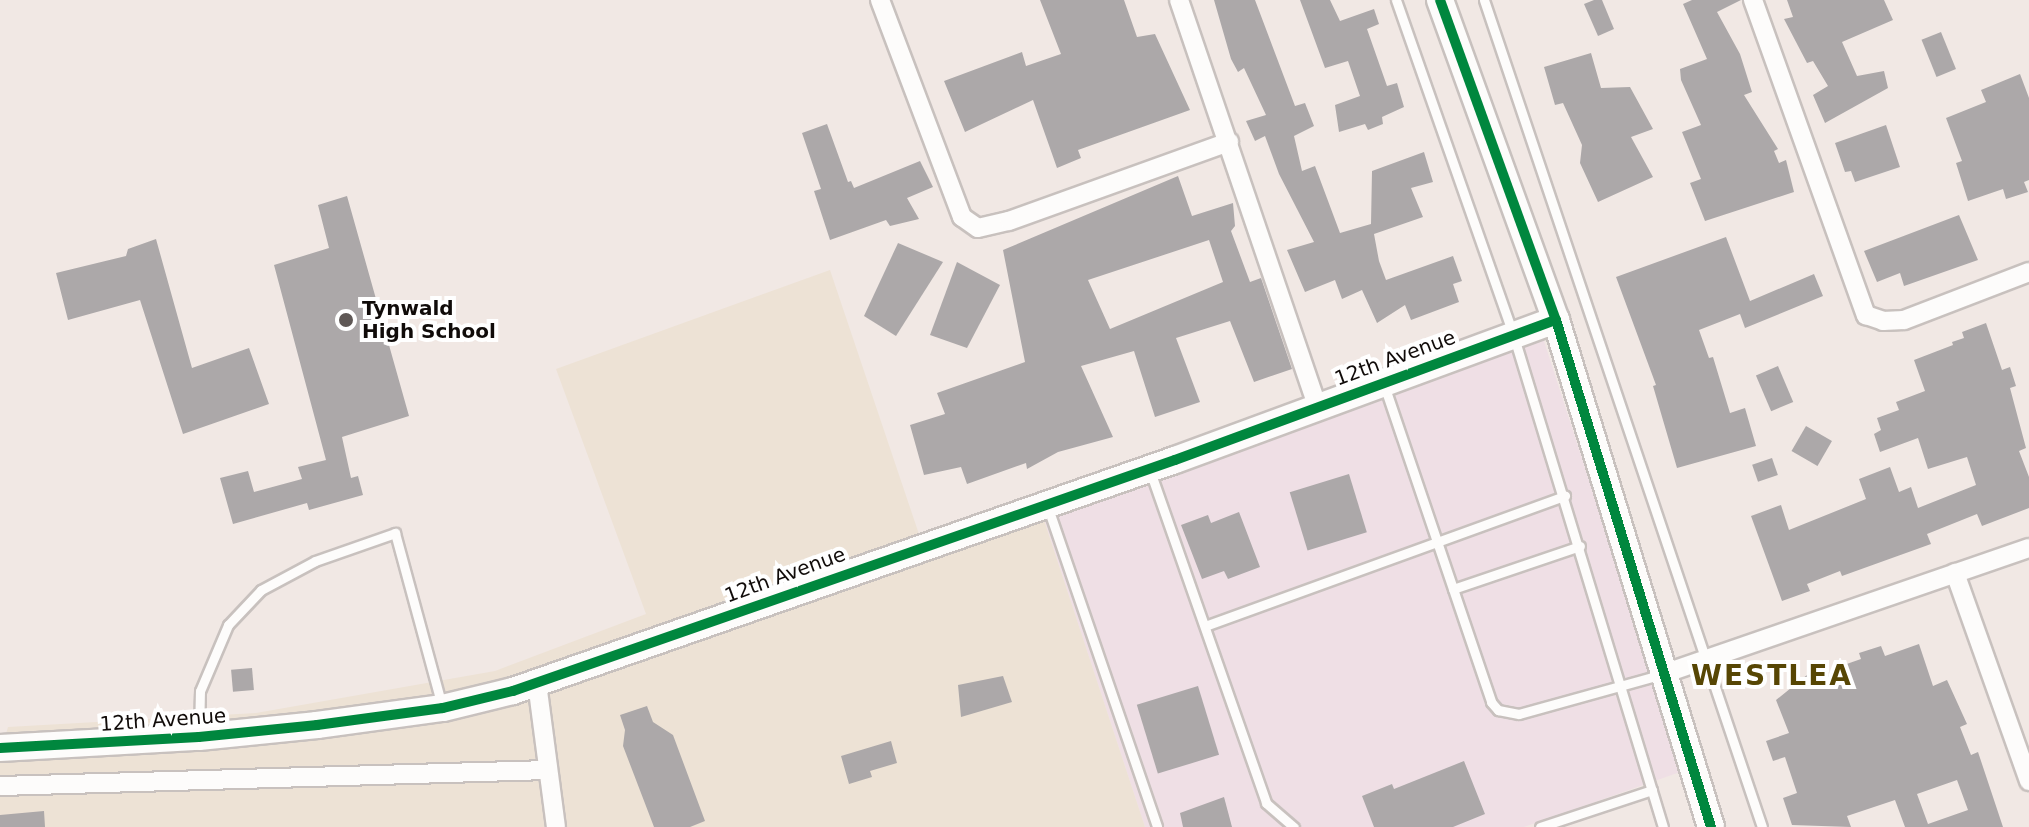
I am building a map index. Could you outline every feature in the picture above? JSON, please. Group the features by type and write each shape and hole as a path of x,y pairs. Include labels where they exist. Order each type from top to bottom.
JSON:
{"street":[{"path":"880,0 962,217 978,228 1009,221 1229,142"},
{"path":"1179,0 1317,406"},
{"path":"1440,0 1556,320 1711,827"},
{"path":"1753,0 1866,315 1883,321 1904,320 2029,272"},
{"name":"12th Avenue","path":"0,748 199,737 443,708 537,683 1149,468 1556,320"},
{"path":"1663,674 1706,662 2029,548"},
{"path":"1955,573 2029,781"},
{"path":"537,683 556,827"},
{"path":"0,786 548,770"}],"lane":[{"path":"1396,0 1513,334 1565,496 1663,827"},
{"path":"1484,0 1762,827"},
{"path":"1383,381 1491,702 1498,710 1519,714 1663,674"},
{"path":"1149,468 1266,803 1294,827"},
{"path":"1205,626 1436,540 1565,496"},
{"path":"1047,503 1157,827"},
{"path":"199,737 200,691 205,678 228,625 261,590 315,561 395,533 443,708"},
{"path":"1453,589 1580,546"},
{"path":"1540,827 1652,790"}],"shaded area":[{"path":"830,270 927,558 1043,517 1145,827 0,827 0,754 8,727 256,713 495,671 646,614 556,369"},
{"path":"1542,335 1683,771 1524,827 1145,827 1043,517"}],"building":[{"path":"1040,0 1124,0 1137,37 1155,34 1190,110 1078,150 1081,158 1057,168 1033,100 965,132 944,81 1022,52 1026,66 1061,54"},
{"path":"1214,0 1255,0 1295,106 1305,103 1314,126 1294,136 1302,171 1315,166 1340,233 1371,224 1372,171 1424,152 1433,182 1411,188 1423,217 1374,234 1379,261 1386,280 1453,256 1462,281 1453,284 1459,302 1411,320 1405,305 1377,323 1362,290 1342,299 1335,280 1305,292 1287,250 1314,242 1279,174 1265,136 1255,141 1246,121 1266,115 1244,68 1238,72 1231,59"},
{"path":"1300,0 1330,0 1340,21 1374,9 1379,24 1367,29 1387,86 1397,83 1404,107 1382,117 1383,124 1368,130 1365,124 1339,132 1335,105 1360,96 1348,61 1325,68"},
{"path":"1602,0 1614,29 1598,36 1584,4"},
{"path":"1692,0 1741,0 1717,12 1740,54 1752,92 1744,95 1778,149 1774,151 1779,163 1786,160 1794,192 1705,221 1690,183 1701,179 1682,132 1701,125 1681,80 1680,69 1707,59 1683,4"},
{"path":"1787,0 1884,0 1893,20 1842,42 1857,76 1884,71 1888,88 1825,123 1813,95 1828,86 1813,61 1807,63 1784,19 1793,17"},
{"path":"1941,32 1956,69 1937,77 1922,40"},
{"path":"1591,53 1601,88 1630,87 1653,129 1631,137 1653,177 1598,202 1580,163 1582,145 1563,103 1555,105 1544,67"},
{"path":"2020,74 2029,98 2029,180 2024,182 2028,192 2006,199 2003,189 1968,201 1956,163 1962,161 1946,118 1986,102 1981,90"},
{"path":"827,124 848,182 851,181 854,188 920,161 933,187 907,198 919,219 890,226 886,220 830,240 814,191 821,189 802,133"},
{"path":"1886,125 1900,167 1855,182 1851,171 1845,172 1835,143"},
{"path":"1178,176 1192,216 1233,203 1235,226 1231,231 1250,282 1261,278 1292,369 1254,382 1230,321 1176,338 1200,402 1155,417 1134,351 1081,366 1113,437 1058,452 1027,469 1026,463 967,484 961,467 924,475 910,425 945,414 937,393 1025,362 1003,250","holes":["1209,240 1223,282 1110,329 1088,280"]},
{"path":"347,196 409,416 342,437 351,478 358,476 363,495 309,510 307,503 233,524 220,478 248,471 254,492 302,479 298,467 326,460 274,265 329,248 318,205"},
{"path":"1959,215 1978,260 1904,286 1900,273 1877,282 1864,251"},
{"path":"1726,237 1750,301 1814,274 1823,296 1745,328 1740,314 1699,330 1709,358 1713,357 1730,413 1745,408 1756,446 1677,468 1653,386 1656,385 1616,277"},
{"path":"156,239 192,368 249,348 269,404 183,434 140,300 68,320 56,273 126,256 128,249"},
{"path":"898,243 943,262 896,336 864,316"},
{"path":"957,262 1000,285 967,348 930,335"},
{"path":"1986,323 2002,370 2010,367 2016,386 2010,388 2026,448 2019,451 2029,477 2029,508 1982,526 1977,514 1927,534 1931,544 1842,576 1840,571 1807,584 1810,591 1782,601 1751,516 1781,505 1789,530 1866,499 1859,479 1890,467 1899,492 1911,487 1918,508 1976,485 1967,457 1928,469 1918,438 1880,452 1874,434 1881,430 1877,418 1899,410 1896,402 1925,391 1914,360 1953,345 1952,342 1964,338 1962,332"},
{"path":"1778,366 1793,402 1771,411 1756,375"},
{"path":"1806,426 1832,441 1817,466 1792,451"},
{"path":"1772,458 1778,475 1758,482 1752,465"},
{"path":"1349,474 1367,532 1308,550 1290,492"},
{"path":"1239,512 1260,567 1228,579 1224,571 1202,579 1181,525 1208,515 1211,523"},
{"path":"1919,644 1933,686 1947,680 1967,724 1960,727 1971,755 1978,752 2003,827 1905,827 1895,800 1847,816 1851,827 1792,825 1783,798 1797,793 1785,757 1773,761 1766,741 1789,733 1776,700 1807,675 1842,676 1838,667 1861,659 1859,653 1881,646 1885,656","holes":["1957,780 1968,810 1928,824 1917,794"]},
{"path":"252,668 254,690 233,692 231,670"},
{"path":"1003,676 1012,702 961,717 958,685"},
{"path":"1198,686 1219,755 1158,774 1137,705"},
{"path":"647,706 653,722 673,735 705,821 690,827 654,827 623,746 625,730 620,715"},
{"path":"891,741 897,763 870,771 872,777 849,784 841,756"},
{"path":"1464,761 1485,814 1453,827 1374,827 1362,796 1392,784 1394,789"},
{"path":"1224,797 1232,827 1183,827 1180,813"},
{"path":"44,811 45,827 0,827 0,815"}],"cycle path":[{"path":"1440,0 1556,320 1711,827"},
{"path":"0,748 199,737 317,725 443,708 513,691 1175,460 1556,320"}],"place":[{"name":"Tynwald High School","path":"346,320"}],"district":[{"name":"WESTLEA","path":"1772,676"}]}
